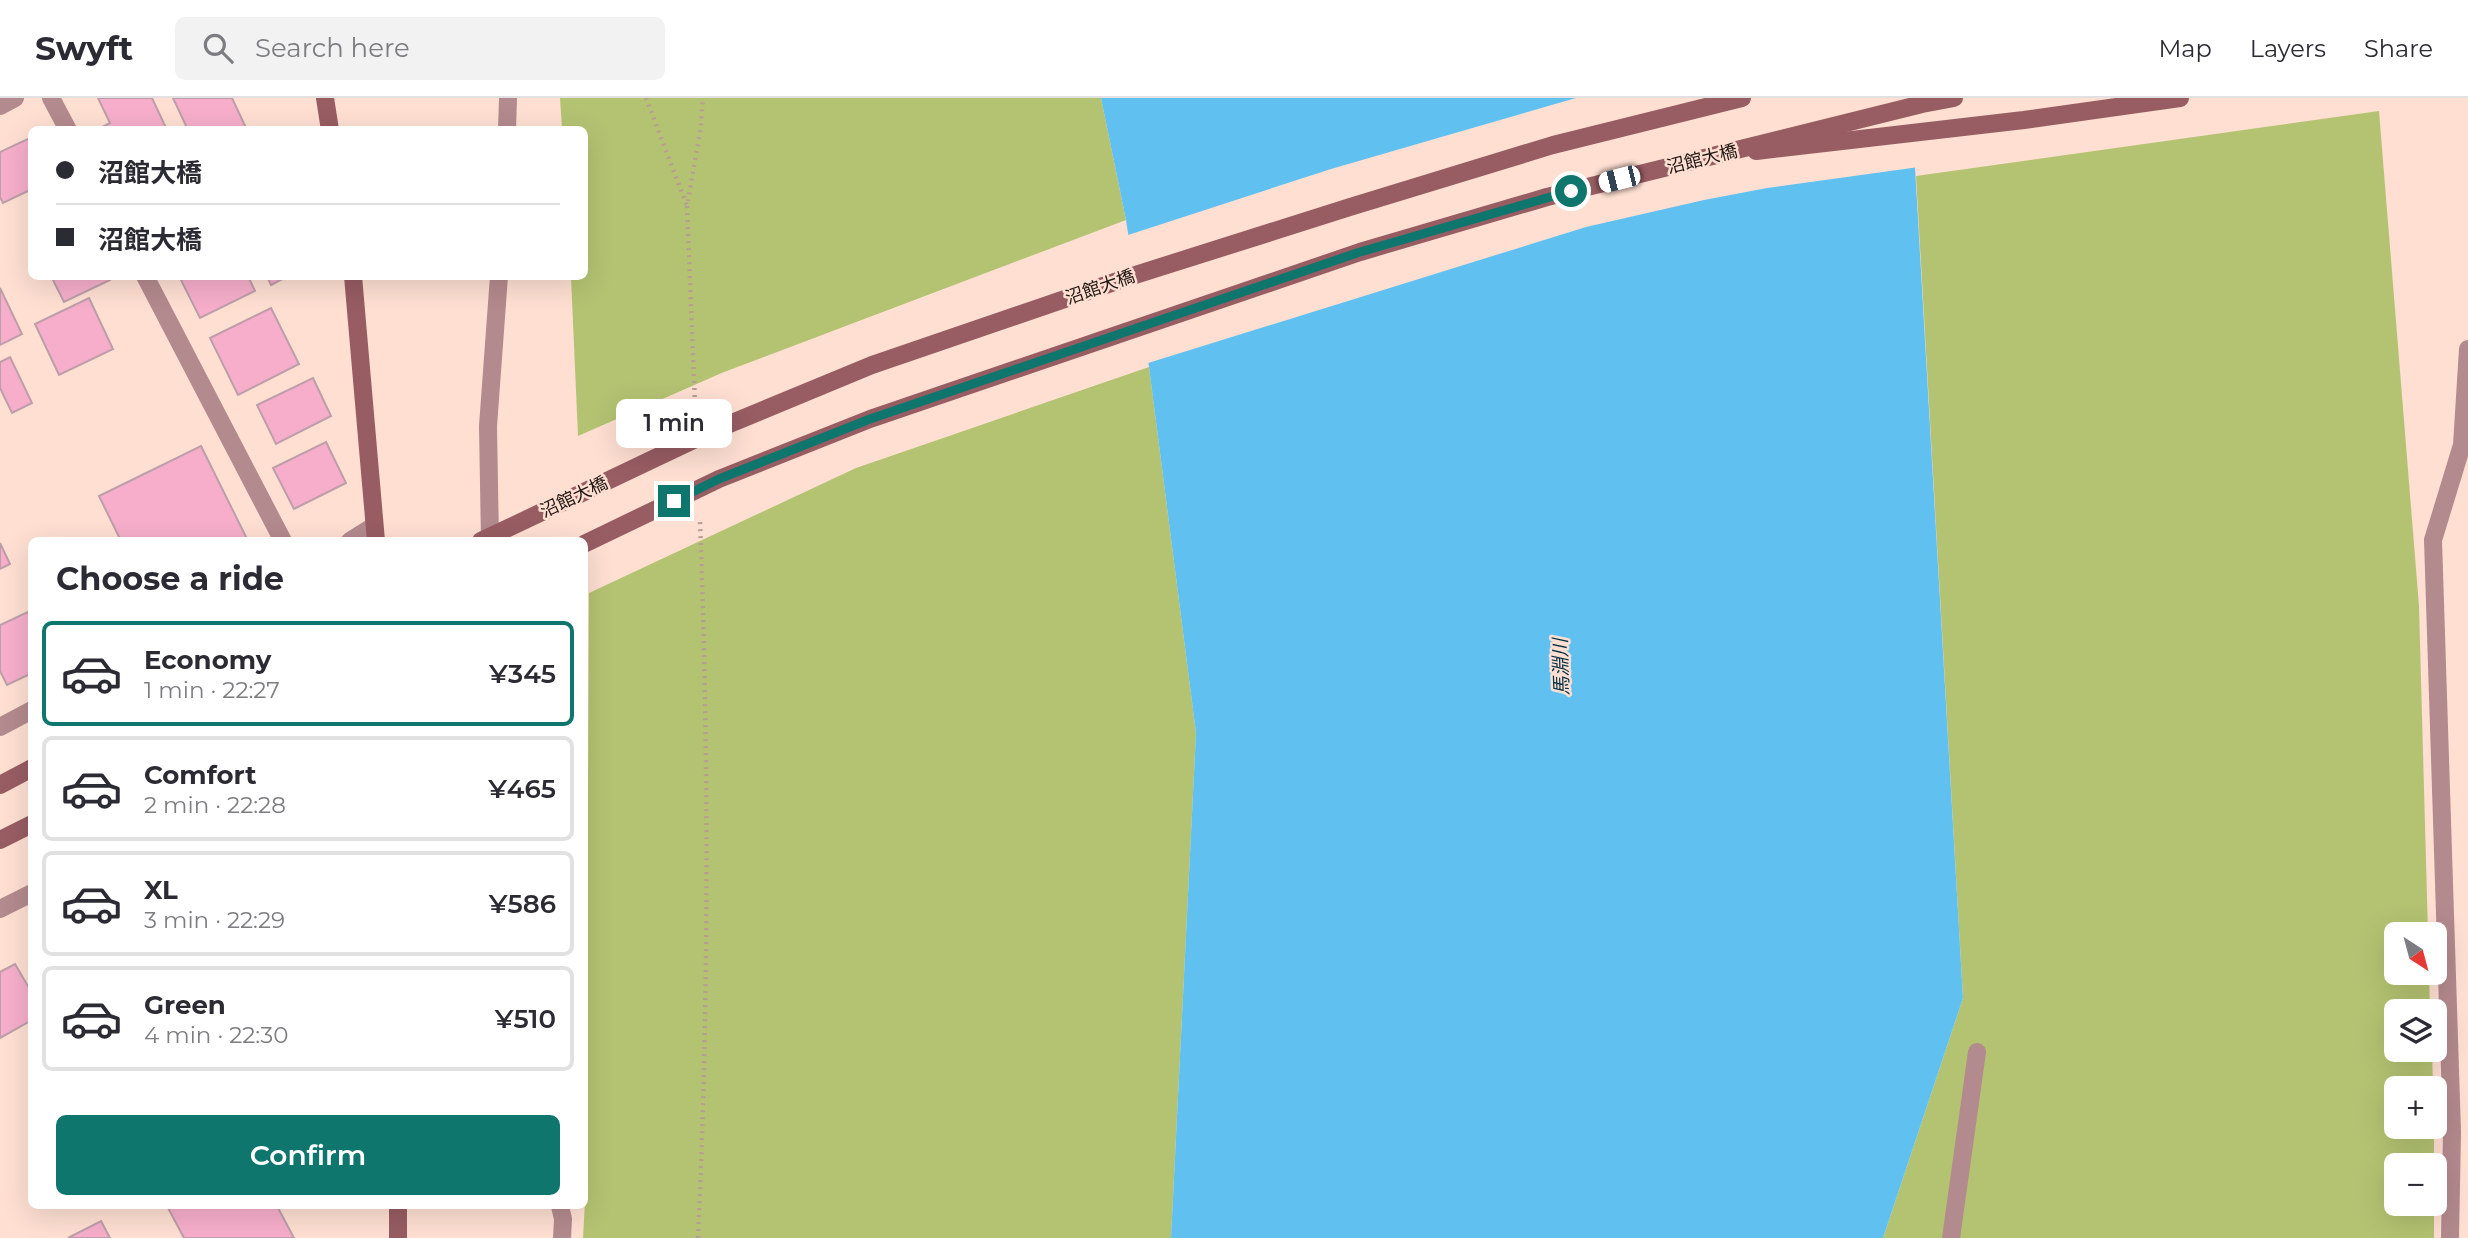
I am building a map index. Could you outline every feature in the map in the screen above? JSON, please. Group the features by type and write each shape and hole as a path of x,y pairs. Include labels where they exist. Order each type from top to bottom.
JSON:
{"street":[{"path":"0,106 15,98"},
{"path":"51,98 66,126"},
{"path":"326,98 330,126"},
{"path":"507,126 508,98"},
{"name":"沼館大橋","path":"489,537 710,432 872,365 1129,277 1489,164 1553,145 1742,98"},
{"name":"沼館大橋","path":"588,542 719,479 870,419 1360,252 1547,197 1954,98"},
{"path":"1716,156 2024,120 2180,98"},
{"path":"147,280 281,537"},
{"path":"354,280 375,533"},
{"path":"490,537 488,426 499,280"},
{"path":"2451,1238 2452,1132 2433,540 2462,444 2468,349"},
{"path":"0,727 28,712"},
{"path":"0,785 28,770"},
{"path":"0,841 28,826"},
{"path":"0,909 28,894"},
{"path":"1951,1238 1977,1052"},
{"path":"398,1209 398,1238"},
{"path":"561,1209 562,1238"}],"path":[{"path":"646,98 687,206"},
{"path":"696,415 687,206 701,132 704,98"},
{"path":"698,1238 704,1094 706,885 703,602 699,509"}],"green space":[{"path":"560,98 1101,98 1126,220 724,372 578,436 571,280 588,280 588,126 562,126"},
{"path":"2379,111 2419,606 2428,922 2384,922 2384,985 2429,985 2430,999 2384,999 2384,1062 2432,1062 2433,1076 2384,1076 2384,1139 2434,1139 2434,1153 2384,1153 2384,1216 2434,1216 2434,1238 1883,1238 1963,998 1916,176"},
{"path":"1149,367 1196,733 1171,1238 583,1238 585,1209 588,1209 589,593 856,468"}],"water":[{"name":"馬淵川","path":"1101,98 1911,98 1963,998 1883,1238 1171,1238 1196,733 1149,367 1126,220"}],"pier":[{"path":"1576,98 1915,98 1919,167 1767,188 1586,227 1145,364 1125,236 1331,169"}],"building":[{"path":"98,98 152,98 165,126 104,126 110,123"},
{"path":"173,98 232,98 245,126 186,126"},
{"path":"28,139 28,191 3,203 0,197 0,152"},
{"path":"53,280 110,280 64,302"},
{"path":"181,280 250,280 255,291 200,318"},
{"path":"0,288 22,334 0,345"},
{"path":"89,298 113,349 59,375 35,324"},
{"path":"271,308 299,364 238,395 210,338"},
{"path":"10,357 32,403 12,413 0,388 0,362"},
{"path":"313,378 331,416 276,444 257,405"},
{"path":"326,442 346,483 294,509 273,468"},
{"path":"201,446 246,537 119,537 99,496"},
{"path":"0,543 10,564 0,569"},
{"path":"28,612 28,675 7,685 0,671 0,625"},
{"path":"15,964 28,986 28,1022 0,1038 0,972"},
{"path":"169,1209 279,1209 294,1238 184,1238"},
{"path":"101,1221 110,1238 68,1238"}],"route":[{"path":"674,501 719,479 870,419 1360,252 1571,191"}]}
